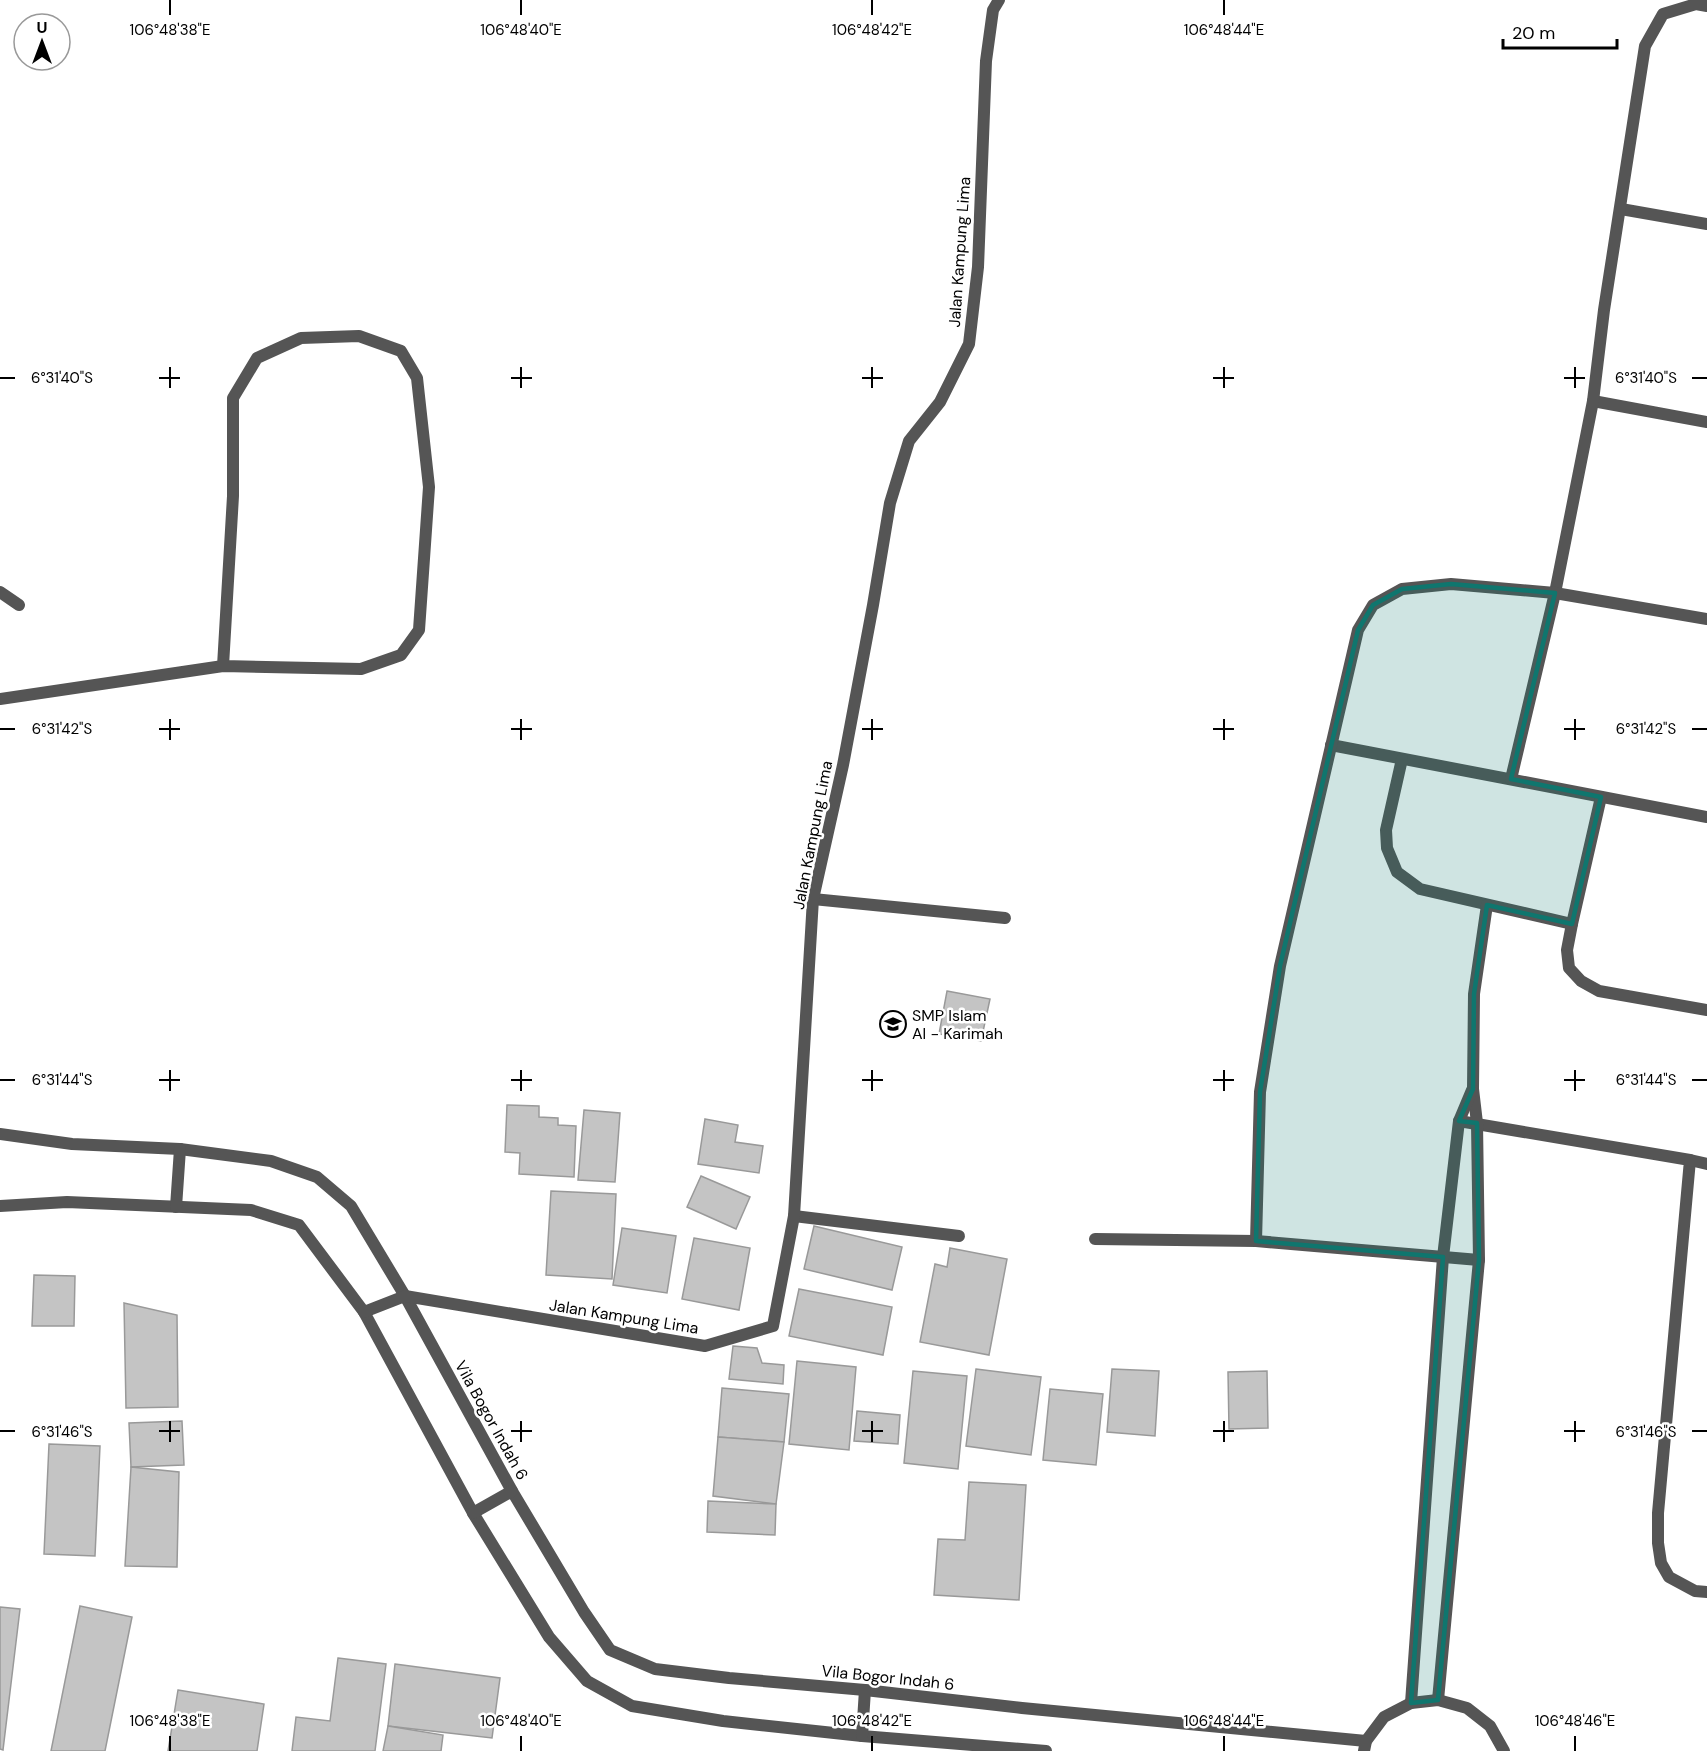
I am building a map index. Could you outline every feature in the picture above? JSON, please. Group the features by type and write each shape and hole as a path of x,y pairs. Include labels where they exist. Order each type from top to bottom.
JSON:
{"street":[{"name":"Jalan Kampung Lima","path":"405,1296 705,1346 773,1326 794,1216 813,899 845,753 890,502 909,441 940,402 969,344 978,267 986,61 993,10 999,0"},
{"path":"1510,779 1555,593 1593,401 1604,310 1645,45 1663,14 1696,4 1707,6"},
{"path":"1620,209 1707,224"},
{"path":"0,699 223,666 360,669 401,655 419,630 429,487 417,378 401,351 359,336 301,338 257,358 233,398 233,496 223,666"},
{"path":"1593,401 1707,422"},
{"path":"1256,1242 1260,1092 1280,966 1358,630 1373,605 1402,589 1451,584 1555,593 1707,619"},
{"path":"0,592 19,605"},
{"path":"1331,745 1707,817"},
{"path":"1402,759 1386,830 1387,848 1397,872 1420,889 1572,924"},
{"path":"1601,797 1567,950 1569,968 1581,981 1599,991 1707,1010"},
{"path":"813,899 1005,918"},
{"path":"1438,1700 1479,1260 1477,1123 1473,1089 1474,994 1487,904"},
{"path":"1411,1703 1443,1257 1459,1121 1473,1089"},
{"path":"1459,1121 1707,1164"},
{"name":"Vila Bogor Indah 6","path":"0,1134 72,1144 180,1149 271,1161 317,1177 351,1206 405,1296 512,1491 584,1612 610,1650 655,1669 1365,1746"},
{"path":"176,1207 180,1149"},
{"path":"1690,1160 1658,1513 1658,1543 1661,1563 1669,1576 1695,1591 1707,1592"},
{"path":"0,1206 67,1202 250,1210 298,1225 364,1312 473,1513 549,1637 588,1682 632,1706 723,1721 862,1736 1046,1751"},
{"path":"794,1216 959,1236"},
{"path":"1095,1239 1256,1242 1479,1260"},
{"path":"364,1312 405,1296"},
{"path":"473,1513 512,1491"},
{"path":"862,1736 865,1690"},
{"path":"1365,1746 1384,1718 1411,1703 1438,1700 1467,1708 1475,1714 1490,1726 1504,1751"}],"highlighted area":[{"path":"1451,584 1555,593 1511,779 1601,797 1572,924 1487,905 1474,994 1473,1089 1459,1121 1477,1123 1479,1260 1438,1700 1411,1703 1443,1257 1256,1241 1260,1092 1280,966 1358,630 1373,605 1402,589"}],"building":[{"path":"947,991 990,999 981,1041 939,1034"},
{"path":"507,1105 539,1106 539,1117 558,1118 558,1125 576,1126 574,1177 519,1174 520,1153 505,1152"},
{"path":"584,1110 620,1113 615,1182 578,1180"},
{"path":"705,1119 738,1125 735,1142 763,1146 759,1173 698,1164"},
{"path":"701,1176 750,1197 736,1229 687,1207"},
{"path":"551,1191 616,1194 612,1279 546,1275"},
{"path":"814,1226 902,1247 892,1290 804,1269"},
{"path":"622,1228 676,1236 667,1293 613,1285"},
{"path":"694,1238 750,1248 739,1310 682,1299"},
{"path":"950,1248 1007,1259 989,1355 920,1342 935,1264 947,1267"},
{"path":"34,1275 75,1276 74,1326 32,1326"},
{"path":"799,1289 892,1307 883,1355 789,1336"},
{"path":"124,1303 177,1315 178,1407 126,1408"},
{"path":"733,1346 757,1348 762,1363 784,1365 783,1384 729,1379"},
{"path":"797,1361 856,1367 849,1450 789,1444"},
{"path":"976,1369 1041,1377 1031,1455 966,1446"},
{"path":"1112,1369 1159,1371 1155,1436 1107,1432"},
{"path":"913,1371 967,1376 958,1469 904,1463"},
{"path":"1267,1371 1268,1428 1229,1429 1228,1372"},
{"path":"722,1388 789,1394 784,1442 718,1437"},
{"path":"1050,1389 1103,1394 1096,1465 1043,1460"},
{"path":"857,1411 900,1415 898,1444 854,1441"},
{"path":"182,1421 184,1465 131,1467 129,1423"},
{"path":"718,1437 784,1442 776,1504 713,1496"},
{"path":"49,1444 100,1446 95,1556 44,1554"},
{"path":"131,1467 179,1472 177,1567 125,1566"},
{"path":"969,1482 1026,1485 1019,1600 934,1595 938,1539 965,1540"},
{"path":"708,1501 776,1504 775,1535 707,1532"},
{"path":"80,1606 132,1617 105,1751 51,1751"},
{"path":"0,1607 20,1609 3,1750 0,1749"},
{"path":"338,1658 386,1664 375,1751 292,1751 296,1717 330,1721"},
{"path":"395,1664 500,1678 492,1738 388,1726"},
{"path":"178,1690 264,1704 257,1751 168,1751"},
{"path":"388,1726 443,1735 441,1751 383,1751"}],"place":[{"name":"SMP Islam Al - Karimah","path":"893,1024"}]}
